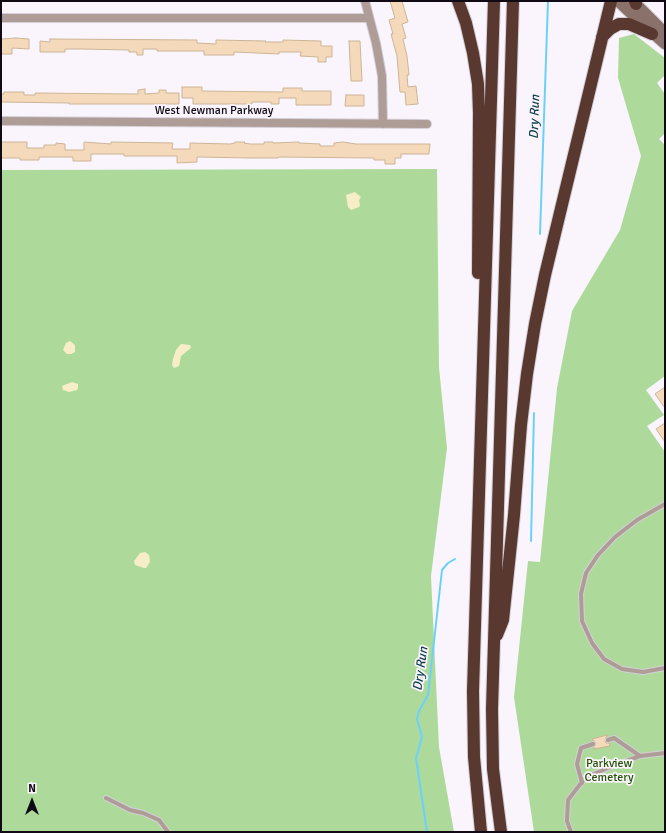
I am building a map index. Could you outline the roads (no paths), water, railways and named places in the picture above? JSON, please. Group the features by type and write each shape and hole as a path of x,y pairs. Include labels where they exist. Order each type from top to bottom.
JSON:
{"highway":[{"path":"458,1 466,24 473,53 479,98 478,232 481,405 480,467"},
{"path":"481,832 474,757 473,697 494,1"},
{"path":"501,832 493,769 492,709 513,1"},
{"path":"494,642 503,620 527,374 534,329 545,275 611,1"},
{"path":"602,37 610,29 619,24 629,24 652,34"}],"main road":[{"path":"618,1 652,34 665,44"},
{"path":"635,2 665,33"}],"street":[{"path":"365,1 376,43 382,76 383,124"},
{"path":"1,18 370,18"},
{"name":"West Newman Parkway","path":"1,121 427,124"}],"lane":[{"path":"665,504 637,520 615,537 598,555 586,573 581,594 582,621 592,643 604,659 622,669 643,672 665,668"},
{"path":"608,740 614,738 640,756"},
{"path":"582,783 577,764 582,748 593,744"},
{"path":"571,832 567,821 568,800 585,778 640,756 665,753"},
{"path":"106,798 130,810 143,813 159,820 168,832"}],"waterway":[{"name":"Dry Run","path":"540,234 548,1"},
{"name":"Dry Run","path":"531,541 534,413"},
{"name":"Dry Run","path":"427,832 416,758 422,737 417,719 419,711 428,695 442,570 448,563 455,559"}],"park label":[{"name":"Parkview Cemetery","path":"609,771"}]}
